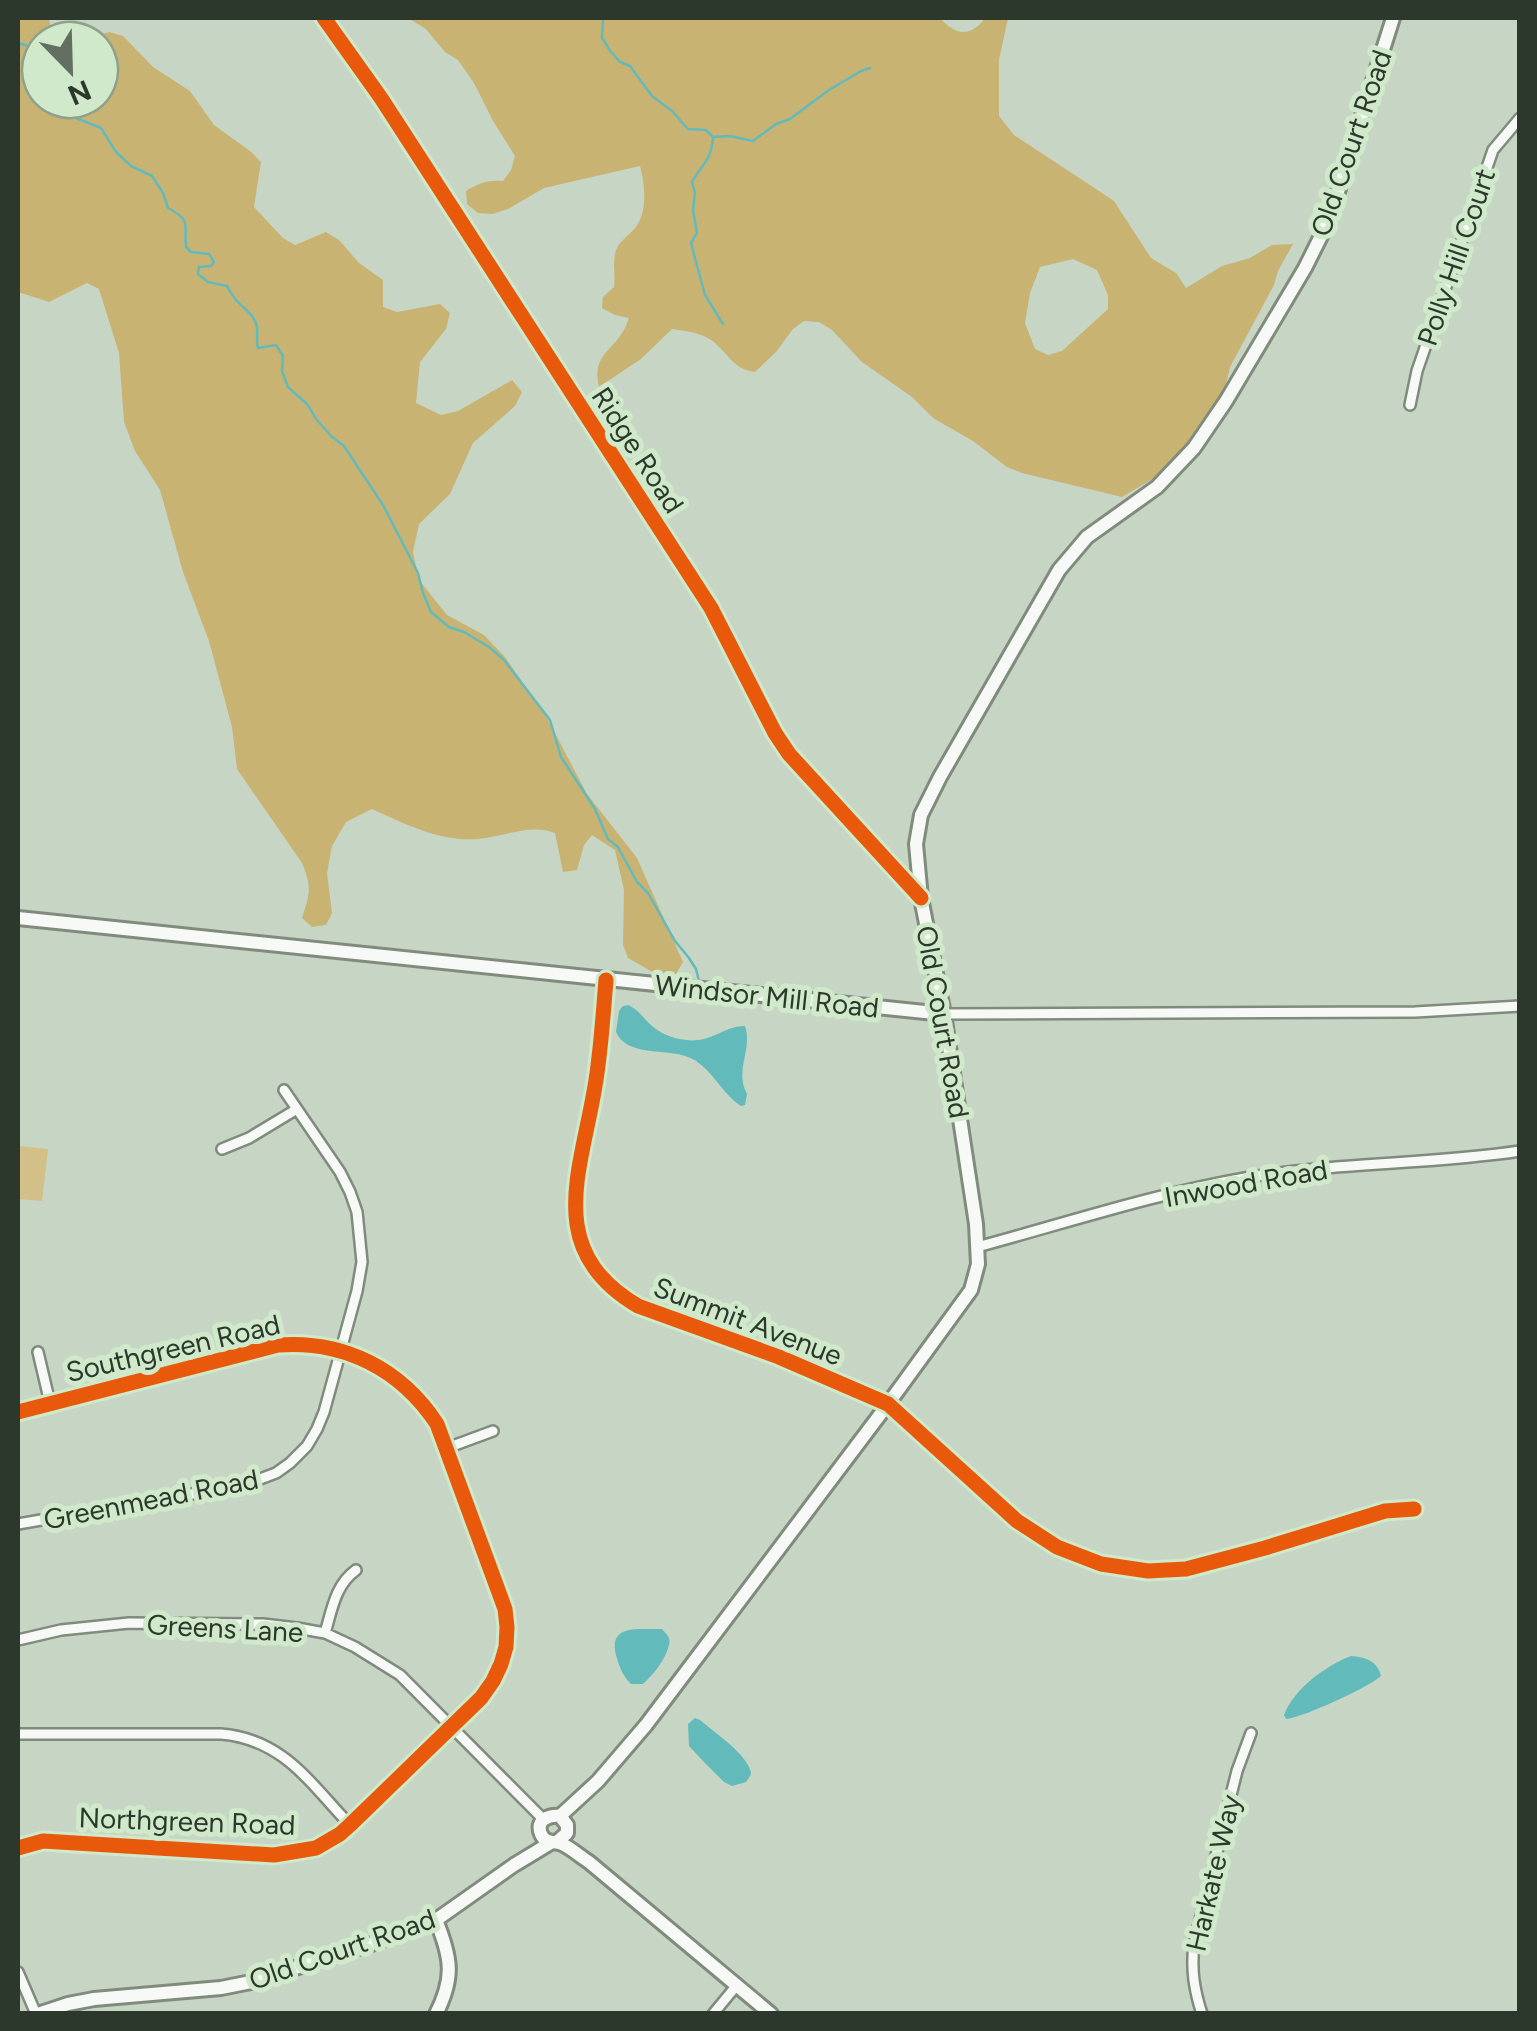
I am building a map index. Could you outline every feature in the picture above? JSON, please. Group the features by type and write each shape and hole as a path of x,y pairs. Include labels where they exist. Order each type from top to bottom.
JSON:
{"main road":[{"name":"Old Court Road","path":"37,2014 94,1999 194,1992 251,1982 436,1920 514,1866 558,1832 581,1798 624,1752 963,1304 976,1276 978,1248 944,1014 921,898 916,844 927,801 1044,592 1073,551 1157,487 1194,448 1305,268 1336,198 1393,18"},
{"name":"Windsor Mill Road","path":"18,918 944,1014"},
{"path":"544,1820 551,1815 558,1832 589,1862 771,2014"},
{"path":"436,1920 450,1976 436,2014"}],"street":[{"name":"Ridge Road","path":"324,18 381,98 711,608 790,754 921,898"},
{"name":"Polly Hill Court","path":"1410,405 1492,150 1520,118"},
{"name":"Summit Avenue","path":"606,980 595,1089 574,1200 578,1235 596,1268 622,1296 638,1306 779,1357 888,1404 1025,1527 1056,1547 1101,1564 1148,1571 1186,1570 1385,1511 1414,1510"},
{"name":"Windsor Mill Road","path":"944,1014 1415,1012 1520,1006"},
{"name":"Greenmead Road","path":"18,1524 244,1485 276,1473 306,1446 317,1429 362,1262 357,1212 340,1172 284,1090"},
{"path":"222,1149 297,1109"},
{"name":"Inwood Road","path":"978,1248 1144,1201 1243,1178 1520,1151"},
{"name":"Southgreen Road","path":"18,1412 278,1346 296,1344 341,1350"},
{"name":"Northgreen Road","path":"18,1848 43,1842 274,1855 316,1848 350,1825 481,1698 493,1681 502,1664 508,1628 504,1609 437,1424 410,1391 380,1366 341,1350"},
{"path":"38,1352 50,1403"},
{"path":"447,1448 493,1431"},
{"path":"324,1634 342,1582 356,1570"},
{"name":"Greens Lane","path":"18,1640 61,1630 129,1623 263,1624 324,1634 356,1646 389,1667 544,1820"},
{"name":"Harkate Way","path":"1202,2014 1194,1988 1194,1944 1237,1772 1251,1733"},
{"path":"18,1734 220,1734 252,1739 289,1762 350,1825"},
{"path":"18,1972 37,2014"},
{"path":"713,2014 736,1985"}],"shaded area":[{"path":"18,18 49,18 20,20 20,120 120,120 120,35 123,36 153,67 190,91 214,125 261,162 254,207 283,238 295,245 326,232 383,280 383,307 397,312 440,304 450,313 446,329 420,362 416,403 441,415 458,411 512,380 522,392 515,406 473,443 450,494 419,524 413,552 419,580 447,615 484,635 505,657 547,718 587,794 637,858 683,962 676,974 663,978 628,958 623,945 624,890 615,850 592,835 584,845 577,870 563,872 555,833 546,830 478,839 450,838 372,809 346,822 332,846 327,873 332,913 326,925 312,927 302,918 309,885 302,863 237,769 232,727 209,641 183,572 160,490 135,451 124,422 119,353 99,289 87,283 49,302 18,292"},
{"path":"408,18 940,18 963,32 974,29 985,18 1008,18 999,60 999,116 1014,135 1114,201 1151,258 1176,273 1186,288 1222,266 1250,258 1272,245 1293,244 1230,367 1218,411 1159,475 1122,497 1007,467 933,418 819,322 804,321 793,329 755,372 735,364 706,337 672,329 641,359 599,387 598,366 629,318 602,308 603,297 614,287 616,251 642,214 640,166 544,188 508,209 478,213 467,204 466,191 484,183 503,181 515,156 458,60 445,52 426,29","holes":["1073,259 1097,270 1108,295 1108,309 1062,351 1048,355 1035,349 1025,323 1040,267"]},
{"path":"18,1146 48,1149 42,1201 18,1199"}],"water":[{"path":"628,1005 657,1030 680,1039 704,1039 745,1026 745,1105 734,1100 696,1061 679,1054 638,1049 621,1040 616,1032 619,1011"},
{"path":"662,1629 669,1642 662,1661 643,1684 631,1684 617,1659 617,1638 628,1630"},
{"path":"1351,1656 1370,1661 1381,1676 1335,1701 1286,1719 1289,1705 1303,1688 1321,1672"},
{"path":"695,1718 745,1761 751,1774 746,1782 732,1786 724,1782 689,1746 688,1724"}],"waterway":[{"path":"603,18 602,38 620,62 630,66 652,96 688,129 706,130 713,137 753,141 829,90 870,68"},
{"path":"81,120 101,128 116,152 131,166 152,176 168,208 184,220 186,247 191,252 209,254 214,262 199,267 198,274 208,282 227,286 251,315 257,328 258,348 276,345 283,356 282,371 288,387 344,446 383,505 418,573 431,612 504,660 550,720 561,757 595,809 608,839 618,847 696,969 699,981"},
{"path":"713,138 708,157 692,182 697,233 691,243 705,295 723,324"}],"cycle path":[{"path":"324,18 381,98 711,608 789,754 921,898"},
{"path":"606,980 597,1073 577,1179 576,1207 579,1234 589,1260 608,1284 638,1306 779,1357 888,1404 1017,1521 1057,1547 1101,1564 1148,1571 1186,1569 1385,1511 1414,1509"},
{"path":"18,1412 278,1345 326,1348 369,1362 406,1388 437,1424 505,1609 507,1627 501,1664 481,1698 350,1825 316,1848 274,1855 43,1841 18,1848"}]}
